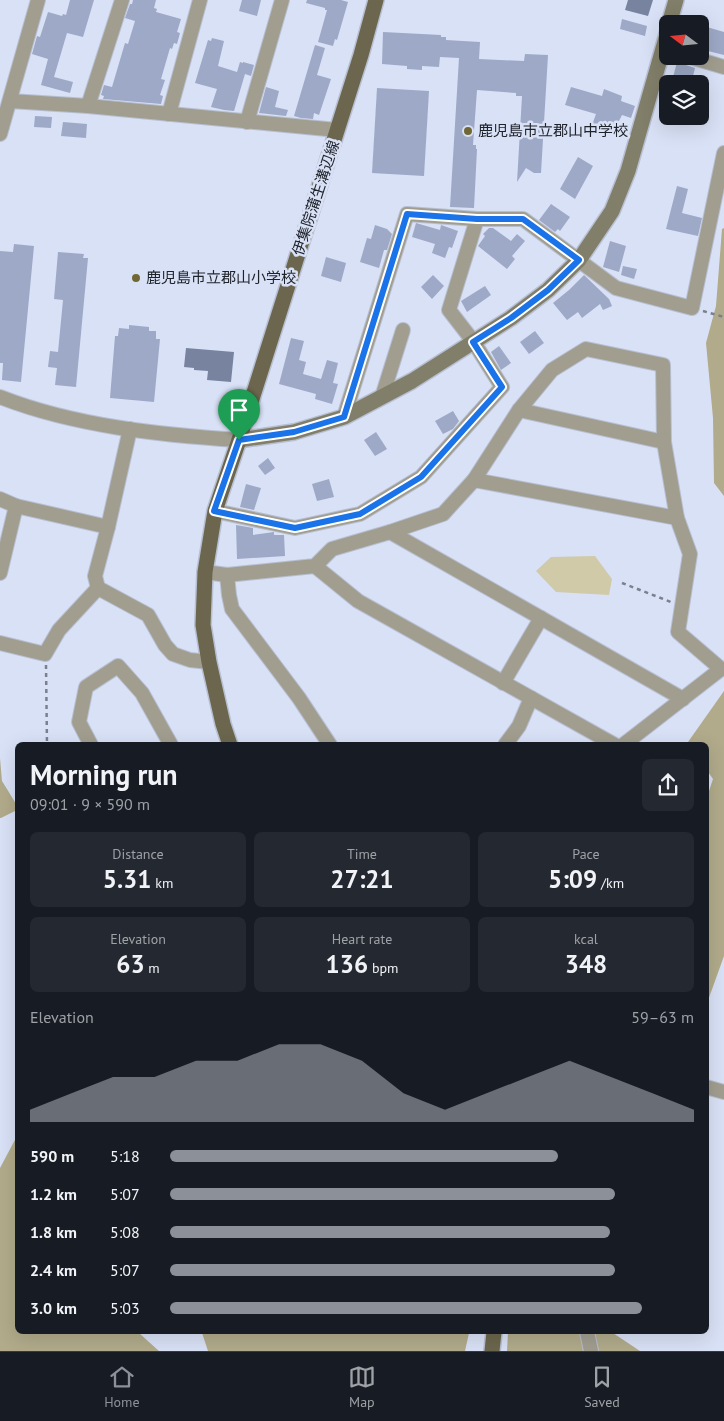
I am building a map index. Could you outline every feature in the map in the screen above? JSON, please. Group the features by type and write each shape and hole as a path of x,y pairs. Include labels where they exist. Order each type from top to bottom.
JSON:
{"main road":[{"name":"伊集院蒲生溝辺線","path":"229,742 222,724 208,662 203,625 205,572 214,511 239,440 361,55 376,0"},
{"path":"492,1351 494,1334"}],"street":[{"path":"0,134 38,0"},
{"path":"88,106 122,0"},
{"path":"168,114 200,0"},
{"path":"247,122 282,0"},
{"path":"672,15 676,0"},
{"path":"709,62 724,66"},
{"path":"0,397 48,413 85,421 130,429 239,440 294,432 344,417 412,381 511,318 548,290 579,260 612,212 628,171 660,65"},
{"path":"10,101 88,106 337,130"},
{"path":"344,417 407,214 477,219 523,219 616,288 692,308 724,153"},
{"path":"214,511 295,528 360,514 421,477 502,387 473,342 449,310 477,219"},
{"path":"382,397 403,330"},
{"path":"205,572 227,575 314,566 332,549 443,514 474,480 520,410 552,370 586,348 663,365 664,442 677,518 690,554 678,632 721,669 627,742"},
{"path":"520,410 664,442"},
{"path":"130,429 95,576 98,588 148,615 165,645 173,654 190,660 208,662"},
{"path":"474,480 677,518"},
{"path":"0,499 16,506 108,527"},
{"path":"0,573 16,506"},
{"path":"390,532 683,699"},
{"path":"314,566 358,601 610,742"},
{"path":"227,575 228,595 232,609 299,698 328,742"},
{"path":"0,643 45,654 59,630 98,588"},
{"path":"503,683 541,618"},
{"path":"89,742 79,722 86,687 118,666 142,693 169,742"},
{"path":"507,742 519,726 531,698"},
{"path":"709,1088 724,1092"},
{"path":"587,1334 591,1351"}],"path":[{"path":"692,308 724,317"},
{"path":"622,583 682,606"},
{"path":"45,654 47,742"}],"shaded area":[{"path":"724,228 724,496 714,483 713,418 706,343 716,306 722,229"},
{"path":"595,556 612,579 609,595 556,592 536,571 551,557"},
{"path":"724,691 724,956 709,998 709,791 713,779 709,773 709,742 688,742"},
{"path":"0,758 2,781 15,802 15,811 0,818"},
{"path":"15,1140 15,1334 140,1334 159,1351 0,1351 0,1168"},
{"path":"203,1334 469,1334 465,1351 208,1351"},
{"path":"508,1334 614,1334 640,1351 507,1351"}],"water":[{"path":"628,0 653,0 648,16 625,10"},
{"path":"186,348 234,352 231,382 207,380 208,371 184,367"}],"building":[{"path":"70,0 94,0 83,37 67,33 54,77 73,82 70,93 41,85 48,59 32,54 37,36 40,37 48,12 62,16 63,14 66,15"},
{"path":"133,0 156,0 154,8 157,9 156,12 181,19 177,32 180,33 177,44 174,43 172,49 170,48 161,79 165,80 160,95 163,96 161,104 103,99 104,96 101,95 104,85 112,87 125,43 128,44 135,21 125,18"},
{"path":"242,0 261,0 257,16 239,11"},
{"path":"307,0 341,0 348,2 337,40 335,39 333,46 318,42 327,10 306,3"},
{"path":"622,19 647,26 645,36 620,29"},
{"path":"709,28 724,32 724,55 709,51"},
{"path":"383,32 441,35 441,37 446,37 446,40 480,42 479,59 524,61 525,54 548,55 541,173 534,173 526,168 517,182 522,96 516,96 516,93 477,90 473,145 476,145 477,149 474,208 450,207 459,58 440,57 439,67 422,66 422,70 407,69 407,66 382,64"},
{"path":"212,38 224,41 218,66 237,72 240,62 254,65 251,76 245,74 234,111 211,107 217,89 195,83 208,40 211,41"},
{"path":"315,45 325,48 317,75 331,79 319,115 314,113 313,119 301,118 294,116"},
{"path":"676,65 686,65 695,68 693,75 674,75"},
{"path":"266,87 279,91 275,107 288,110 286,116 259,113"},
{"path":"571,87 602,96 604,89 622,96 621,101 635,106 631,118 622,115 618,123 615,122 611,132 592,125 596,114 565,105"},
{"path":"377,88 429,91 424,176 372,173"},
{"path":"35,116 52,117 51,128 34,127"},
{"path":"63,122 87,124 86,138 61,136"},
{"path":"578,157 593,166 575,199 560,189"},
{"path":"677,186 688,189 682,213 702,218 698,236 666,229"},
{"path":"551,204 570,217 560,231 558,229 555,232 539,220"},
{"path":"416,223 440,230 441,225 458,231 452,248 449,247 445,258 432,253 435,244 412,237"},
{"path":"375,225 387,229 392,234 387,250 384,250 379,268 360,262 367,238 371,239"},
{"path":"489,228 493,228 511,241 517,234 525,241 512,256 515,259 507,269 478,246 485,236 483,234"},
{"path":"610,241 626,246 619,272 603,267"},
{"path":"14,244 34,246 21,382 2,380 3,363 0,363 0,251 13,252"},
{"path":"58,252 84,254 83,258 88,258 76,387 55,385 57,368 48,367 50,351 58,352 63,300 54,299"},
{"path":"326,257 346,263 341,282 321,276"},
{"path":"623,266 637,269 634,279 621,275"},
{"path":"433,275 444,286 432,299 421,287"},
{"path":"584,275 609,299 612,306 603,310 600,304 582,318 578,312 567,320 553,303"},
{"path":"485,286 491,295 467,312 461,301"},
{"path":"129,325 149,327 149,331 156,331 156,339 160,339 154,402 110,398 115,336 118,336 119,328 129,329"},
{"path":"535,331 544,343 529,354 520,342"},
{"path":"291,338 304,341 299,360 306,362 303,374 321,379 327,360 338,363 333,383 338,384 332,404 315,399 316,394 279,384"},
{"path":"499,346 511,363 501,370 491,352"},
{"path":"453,411 459,421 453,429 443,434 435,421"},
{"path":"376,432 387,449 375,456 364,440"},
{"path":"268,458 275,468 265,475 258,466"},
{"path":"329,479 334,497 317,501 312,484"},
{"path":"246,484 261,488 254,510 240,507"},
{"path":"236,525 253,528 253,535 274,532 274,535 284,535 285,556 237,559"}],"place":[{"name":"鹿児島市立郡山中学校","path":"468,131"},
{"name":"鹿児島市立郡山小学校","path":"136,278"}],"route":[{"path":"407,214 477,219 523,219 579,260 548,290 511,318 473,342 502,387 421,477 360,514 295,528 214,511 239,440 294,432 344,417 407,214"}]}
